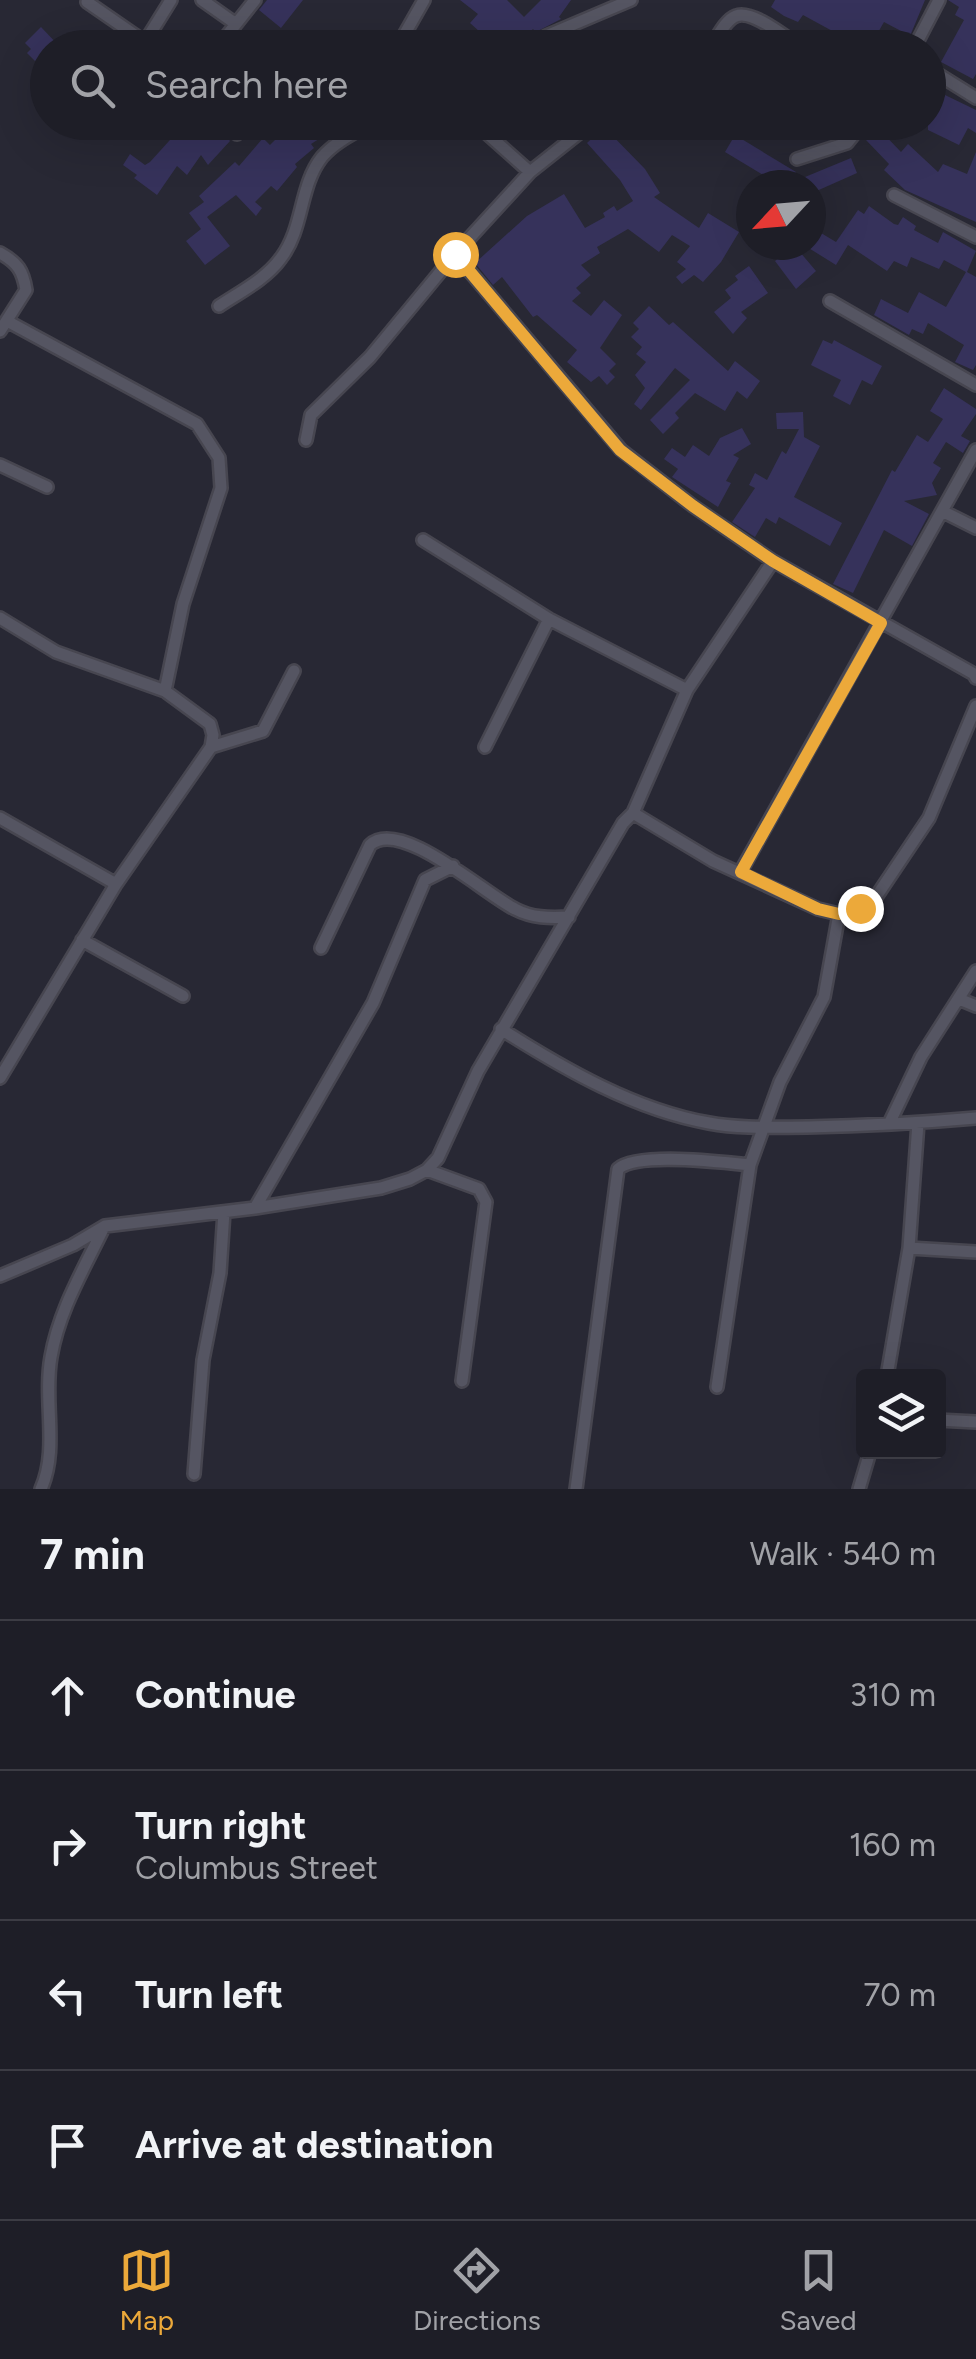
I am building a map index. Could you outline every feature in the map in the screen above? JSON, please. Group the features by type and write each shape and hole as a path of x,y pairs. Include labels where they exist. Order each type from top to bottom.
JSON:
{"street":[{"path":"156,30 171,0"},
{"path":"202,0 236,24"},
{"path":"231,30 255,0"},
{"path":"407,30 424,0"},
{"path":"560,30 632,0"},
{"path":"923,30 939,0"},
{"path":"87,2 128,30"},
{"path":"723,30 735,16 743,15 774,30"},
{"path":"946,79 976,98"},
{"path":"219,306 280,261 295,236 310,178 322,157 342,140"},
{"path":"494,140 530,172"},
{"path":"306,440 311,415 370,357 455,254 530,172 570,140"},
{"path":"797,159 849,140"},
{"path":"894,195 976,238"},
{"path":"0,253 16,262 24,274 26,290 3,326 196,424 219,458 221,488 183,604 165,691"},
{"path":"455,254 620,450 773,561 976,678"},
{"path":"830,301 976,385"},
{"path":"741,872 976,450"},
{"path":"0,465 47,488"},
{"path":"942,512 976,528"},
{"path":"423,540 549,620 688,690"},
{"path":"0,1276 73,1245 105,1226 381,1188 427,1170 438,1158 501,1029 622,823 633,812 688,690 773,561"},
{"path":"0,618 56,652 165,691 210,724 213,735 211,747 116,884 0,1078"},
{"path":"485,748 549,620"},
{"path":"211,747 263,731 294,671"},
{"path":"633,812 714,861 784,894 839,914 860,908 876,897 929,818 976,706"},
{"path":"0,818 116,884"},
{"path":"321,948 376,838 390,838 453,866 514,909 539,918 569,917"},
{"path":"255,1208 373,1003 425,880 453,866"},
{"path":"717,1387 750,1165 780,1082 824,997 839,914"},
{"path":"82,940 183,996"},
{"path":"889,1124 921,1056 976,971"},
{"path":"959,998 976,1006"},
{"path":"501,1029 566,1069 648,1106 709,1123 762,1128 918,1124 976,1118"},
{"path":"889,1369 909,1248 918,1124"},
{"path":"576,1489 618,1169 623,1164 650,1161 750,1165"},
{"path":"427,1170 478,1190 486,1202 462,1382"},
{"path":"194,1474 203,1360 220,1273 224,1212"},
{"path":"41,1489 51,1436 46,1402 58,1322 105,1226"},
{"path":"909,1248 976,1252"},
{"path":"946,1420 976,1422"},
{"path":"859,1489 868,1459"}],"building":[{"path":"267,0 303,0 281,28 259,10"},
{"path":"460,0 507,0 524,17 541,0 571,0 561,19 540,30 478,30 470,23 478,14"},
{"path":"775,0 925,0 912,30 899,30 884,22 879,30 830,30 803,15 798,22 771,7"},
{"path":"948,0 976,0 973,79 946,65 946,53 964,20 955,15 959,7"},
{"path":"946,95 976,110 976,133 968,128 959,145 946,139"},
{"path":"170,140 230,141 208,165 201,155 187,175 177,166 157,195 123,165 130,154 145,165"},
{"path":"261,140 270,145 275,140 317,140 277,191 271,186 255,202 262,208 256,216 236,195 207,217 230,246 205,265 186,241 201,229 189,213 204,202 199,196 235,162 239,166"},
{"path":"590,140 617,140 645,169 660,193 654,197 699,228 708,213 736,230 736,237 703,282 694,275 682,284 676,277 686,269 677,262 690,246 672,235 659,252 628,229 597,247 600,253 581,265 591,275 576,288 581,293 572,301 591,316 604,300 622,315 600,348 616,364 609,371 615,377 607,385 599,376 591,382 567,362 577,350 537,315 533,317 502,277 493,285 475,263 527,216 564,194 585,228 605,217 603,213 614,206 617,211 633,201 587,143"},
{"path":"732,140 743,140 793,170 755,170 725,152"},
{"path":"866,140 890,140 901,152 908,144 938,172 943,164 967,174 976,152 976,222 905,190 884,170 889,164"},
{"path":"851,158 857,173 826,187 826,170 822,170"},
{"path":"869,206 898,225 903,217 916,226 914,230 938,243 943,232 976,251 967,272 976,277 973,370 955,362 964,345 928,323 923,334 912,329 909,335 874,315 881,299 908,313 919,292 946,307 966,272 944,260 939,269 911,257 907,267 894,261 887,271 848,245 836,265 826,259 826,236 836,242 858,210 864,214"},
{"path":"807,260 816,271 796,289 775,261"},
{"path":"749,266 768,293 741,312 747,318 733,334 714,312 731,298 725,290 738,280 735,276"},
{"path":"649,306 728,371 735,361 760,381 747,399 737,391 725,411 695,393 675,413 679,418 663,434 650,420 690,380 675,368 641,410 634,404 645,388 635,375 646,362 636,354 642,347 631,337 639,329 633,323"},
{"path":"823,340 832,344 834,340 882,366 872,385 862,380 850,405 833,396 841,380 811,365"},
{"path":"944,388 976,409 976,414 961,436 970,441 963,453 946,442 933,463 941,468 932,483 937,495 904,501 929,514 912,546 884,530 853,593 833,584 892,470 895,472 917,435 928,442 943,419 930,411"},
{"path":"803,412 804,437 820,446 794,497 842,523 830,546 779,517 776,524 766,518 755,537 732,522 755,488 749,485 755,473 767,480 799,429 777,429 776,413"},
{"path":"742,428 751,444 733,455 739,458 718,507 672,477 678,469 664,459 672,448 685,457 693,445 709,456 720,438"}],"route":[{"path":"455,254 620,450 773,561 881,623 741,872 818,909 839,914 860,908"}]}
